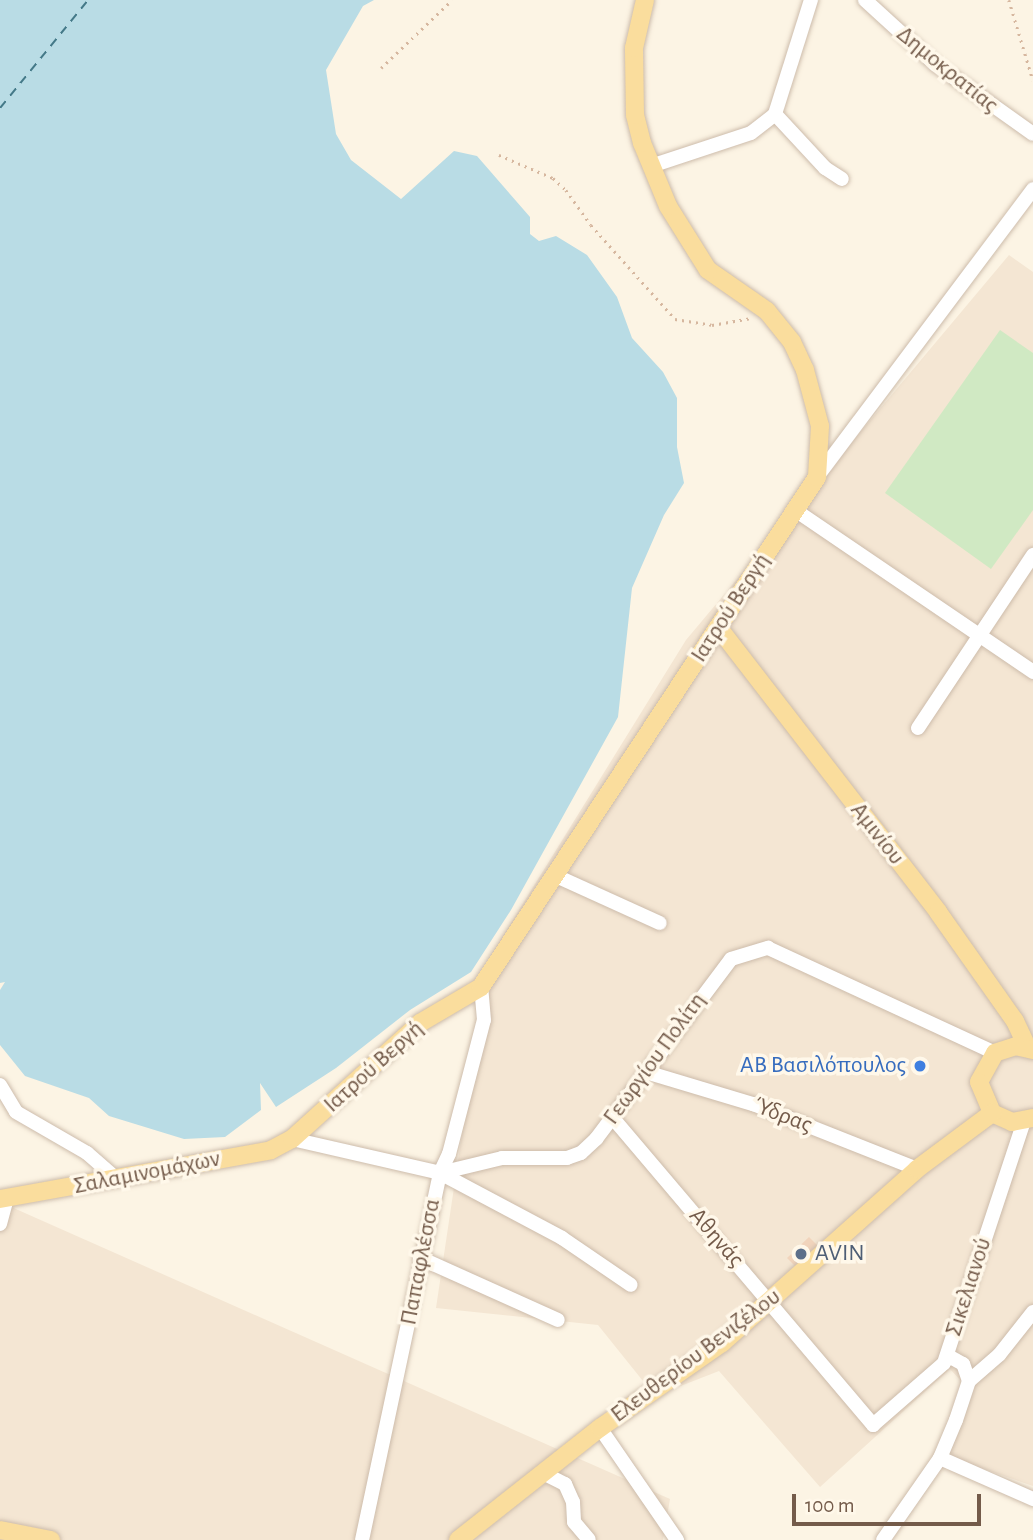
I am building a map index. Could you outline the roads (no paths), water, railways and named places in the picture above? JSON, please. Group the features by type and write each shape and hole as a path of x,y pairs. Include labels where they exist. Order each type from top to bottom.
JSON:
{"main road":[{"path":"645,0 634,48 635,115 651,166 668,206 709,270 767,311 792,342 814,398 820,426 817,477"},
{"name":"Ιατρού Βεργή","path":"292,1139 420,1023 481,987 817,477"},
{"name":"Αμινίου","path":"718,628 938,912 1015,1021 1030,1049"},
{"path":"1028,1120 992,1113 979,1082 995,1053 1030,1049"},
{"name":"Ελευθερίου Βενιζέλου","path":"458,1540 600,1428 722,1343 772,1302 917,1169 992,1113"},
{"name":"Σαλαμινομάχων","path":"3,1198 118,1180 271,1150 292,1139"},
{"path":"0,1530 51,1540"}],"street":[{"path":"651,166 751,133 775,114 811,0"},
{"name":"Δημοκρατίας","path":"865,0 935,64 1033,134"},
{"path":"775,114 825,168 842,179"},
{"path":"817,477 1033,189"},
{"path":"795,510 1033,672"},
{"path":"918,728 1033,555"},
{"path":"554,875 660,923"},
{"name":"Γεωργίου Πολίτη","path":"292,1139 440,1173 502,1158 567,1158 596,1139 731,959 768,948 995,1053"},
{"name":"Παπαφλέσσα","path":"362,1540 420,1258 440,1173 449,1154 484,1020 481,987"},
{"name":"Ύδρας","path":"646,1072 753,1104 917,1169"},
{"path":"0,1085 16,1112 87,1153 118,1180"},
{"name":"Αθηνάς","path":"612,1117 772,1302 873,1425"},
{"name":"Σικελιανού","path":"873,1425 932,1377 947,1354 1028,1120"},
{"path":"440,1173 586,1252 631,1284"},
{"path":"0,1224 3,1198"},
{"path":"420,1258 558,1320"},
{"path":"883,1540 940,1458 969,1381 999,1355 1033,1312"},
{"path":"947,1354 963,1364 969,1381"},
{"path":"600,1428 677,1540"},
{"path":"940,1458 1033,1499"},
{"path":"543,1473 565,1484 573,1502 574,1522 589,1540"}],"water":[{"path":"0,0 374,0 363,6 326,70 336,134 351,160 401,199 454,151 477,156 530,217 530,234 539,241 556,236 587,255 617,297 632,338 663,372 677,398 677,447 684,483 664,515 632,588 618,717 511,910 471,972 410,1010 336,1068 276,1107 260,1083 261,1110 225,1137 184,1139 109,1116 89,1098 25,1076 0,1045 0,990 5,982 0,983"}],"place":[{"name":"ΑΒ Βασιλόπουλος","path":"920,1066"},
{"name":"AVIN","path":"801,1254"}]}
